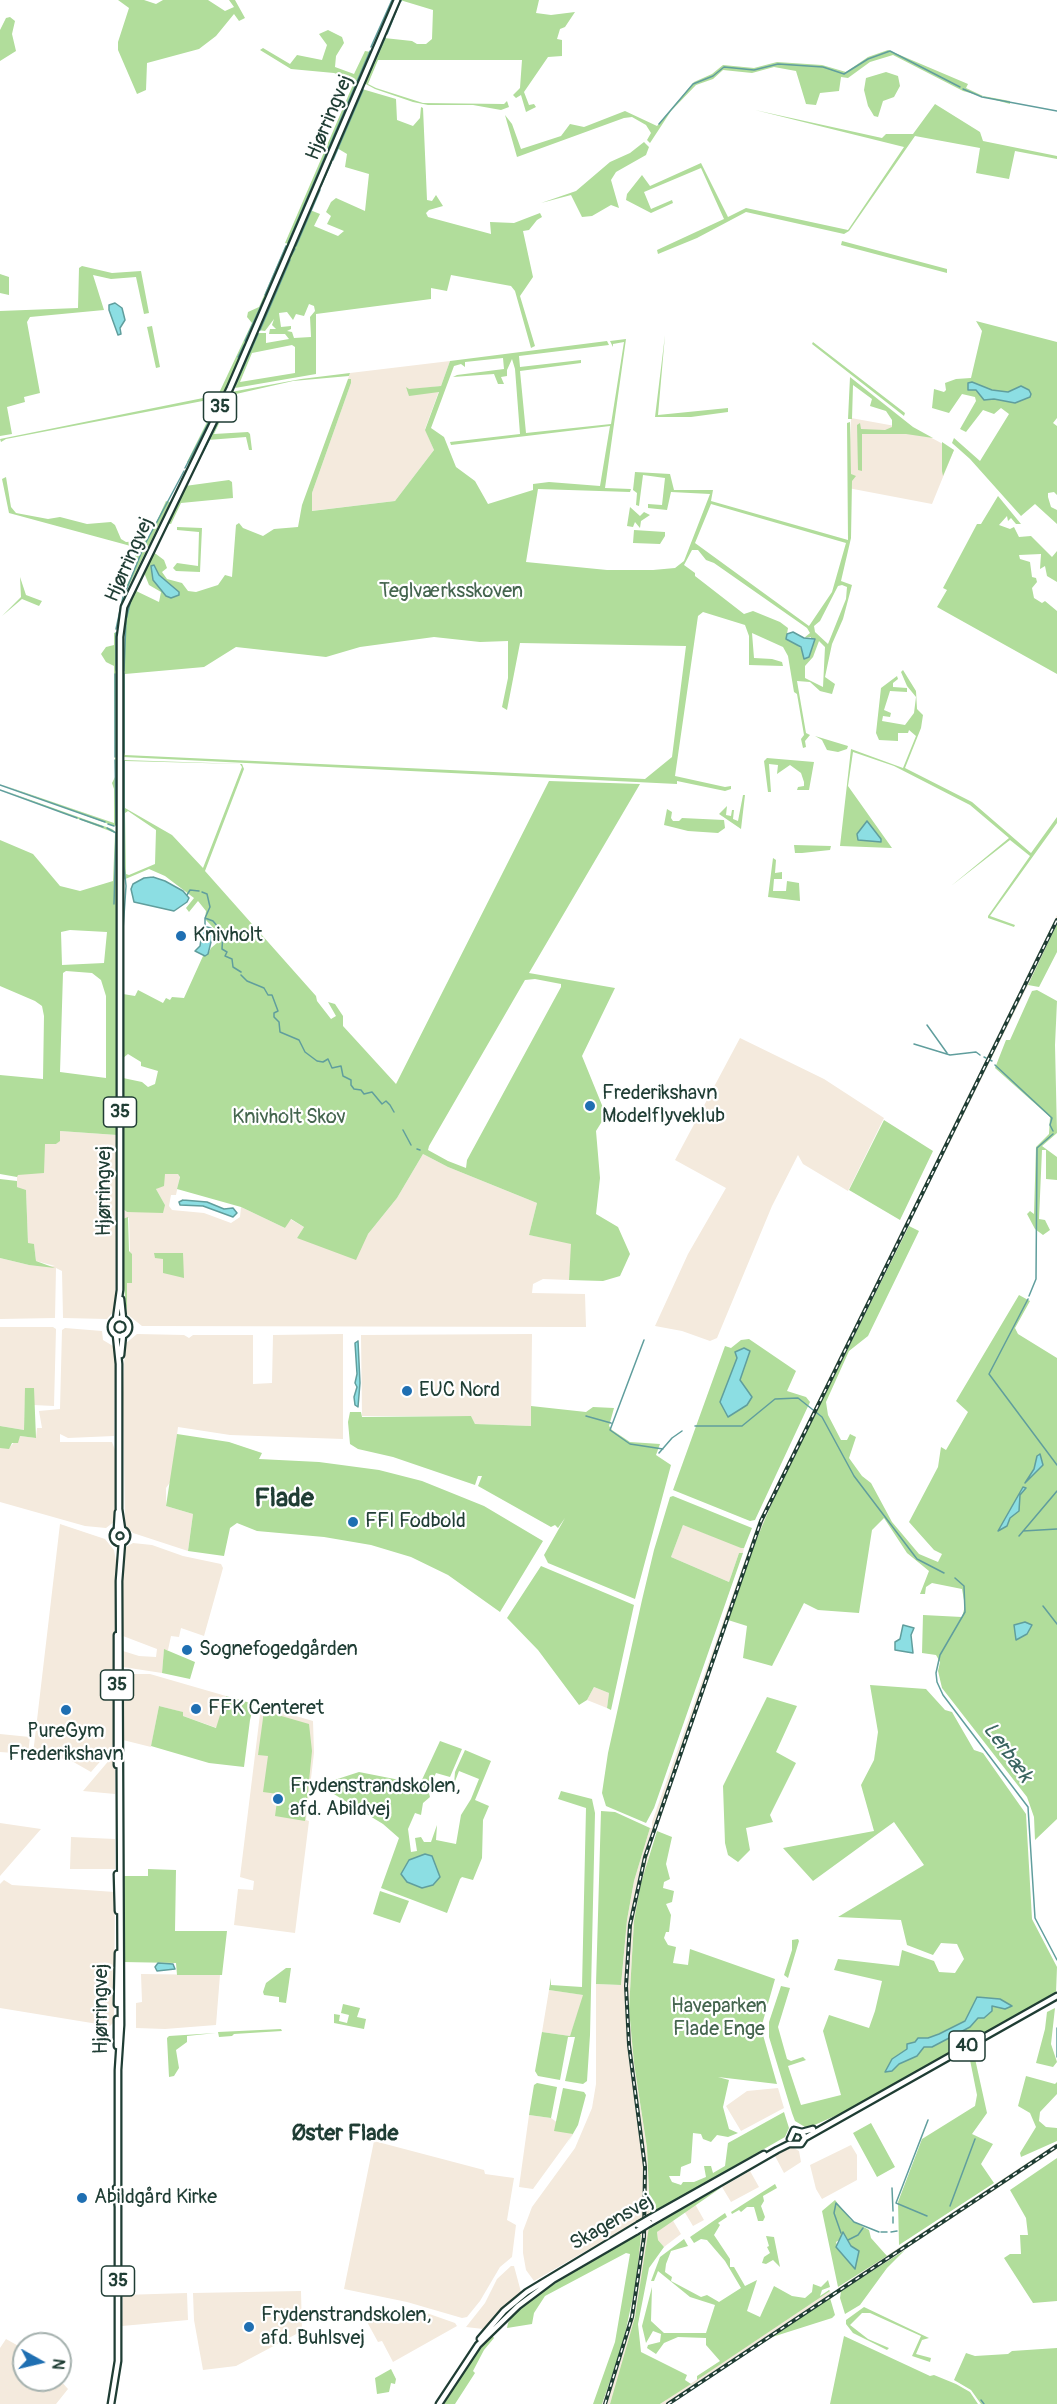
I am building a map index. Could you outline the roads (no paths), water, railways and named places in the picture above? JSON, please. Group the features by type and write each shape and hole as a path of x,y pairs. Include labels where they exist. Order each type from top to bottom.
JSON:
{"main road":[{"name":"Hjørringvej","path":"123,1319 120,1290 120,637 124,607 137,575 230,388 397,0"},
{"name":"Hjørringvej","path":"116,1319 120,1290"},
{"path":"116,1319 123,1319"},
{"name":"35","path":"116,1319 111,1327 116,1335 119,1364 119,1529 113,1537 120,1542 126,1535 119,1529"},
{"name":"35","path":"119,1364 123,1335 129,1327 123,1319"},
{"path":"116,1335 123,1335"},
{"name":"Hjørringvej","path":"111,2404 118,2353 116,2193 119,1913 116,1888 119,1864 120,1542"},
{"name":"40","path":"803,2135 794,2130 791,2141 800,2144 803,2135 827,2124 1057,1996"},
{"name":"Skagensvej","path":"438,2404 494,2322 533,2288 791,2141"},
{"name":"Skagensvej","path":"469,2356 487,2335 518,2306 554,2279 638,2228"},
{"name":"40","path":"518,2306 533,2288"}],"water":[{"path":"115,303 122,308 125,320 120,328 121,334 118,335 109,310 109,305"},
{"path":"972,382 992,390 1008,392 1021,386 1029,390 1031,394 1030,397 1015,403 994,399 984,400 976,390 968,390 968,383"},
{"path":"154,565 159,575 179,592 179,595 171,598 166,596 153,580 151,566"},
{"path":"793,632 804,638 815,639 809,657 804,659 801,647 786,639 787,634"},
{"path":"867,821 881,842 858,840 857,834"},
{"path":"153,877 183,891 189,898 187,902 174,911 134,902 131,889 133,884 144,878"},
{"path":"203,926 211,928 212,938 208,954 205,956 195,951 200,946"},
{"path":"183,1200 207,1202 224,1209 233,1208 237,1213 233,1217 203,1206 180,1205 179,1202"},
{"path":"358,1341 360,1383 358,1407 355,1405 354,1397 357,1387 355,1383 357,1374 355,1343"},
{"path":"744,1348 750,1351 740,1380 752,1397 747,1405 728,1417 720,1402 737,1358 735,1352"},
{"path":"1040,1454 1043,1465 1025,1483 1034,1469 1037,1456"},
{"path":"1023,1487 1026,1488 1020,1495 1019,1511 1010,1518 1007,1526 998,1531"},
{"path":"1025,1622 1032,1625 1027,1634 1016,1640 1014,1625"},
{"path":"903,1625 914,1628 911,1635 913,1653 895,1650 895,1642 900,1639"},
{"path":"425,1854 432,1856 440,1877 433,1885 422,1888 407,1882 401,1874 409,1860"},
{"path":"158,1963 173,1964 175,1969 157,1971 155,1967"},
{"path":"977,1997 1000,1999 1012,2006 1005,2009 992,2006 992,2011 984,2018 978,2018 970,2027 932,2047 924,2047 917,2056 899,2064 892,2071 885,2072 892,2059 907,2049 907,2044 915,2042 918,2038 928,2038 939,2034 965,2021"},
{"path":"843,2232 851,2246 859,2251 855,2269 836,2247"}],"waterway":[{"path":"371,47 392,0"},
{"path":"387,34 399,4"},
{"path":"365,83 385,38"},
{"path":"288,243 370,51"},
{"path":"659,124 693,84 713,76 724,67 754,70 778,64 823,67 844,74 868,59 890,51 960,87"},
{"path":"963,89 982,97 1057,111"},
{"path":"333,160 363,90"},
{"path":"321,186 331,163"},
{"path":"296,246 320,190"},
{"path":"265,295 286,246"},
{"path":"291,256 295,249"},
{"path":"260,330 290,260"},
{"path":"245,341 264,299"},
{"path":"235,386 258,334"},
{"path":"238,357 244,345"},
{"path":"202,454 231,396"},
{"path":"185,468 212,416"},
{"path":"187,483 200,458"},
{"path":"125,593 144,546 184,471"},
{"path":"168,523 185,487"},
{"path":"124,671 126,620 132,595"},
{"path":"116,629 123,597"},
{"path":"116,633 116,670"},
{"path":"124,673 124,753"},
{"path":"115,674 115,757"},
{"path":"115,760 116,825"},
{"path":"123,930 126,886 124,761"},
{"path":"0,785 105,822"},
{"path":"0,790 77,818"},
{"path":"80,819 103,827"},
{"path":"108,824 114,826"},
{"path":"107,828 116,833 114,904"},
{"path":"187,895 190,890 199,891"},
{"path":"202,892 207,894 210,907 205,918 213,921 223,933 222,949 227,952 225,956 232,959 233,967 241,972"},
{"path":"205,918 205,926"},
{"path":"241,975 247,981 264,988 268,995 272,995 278,1011 274,1013 274,1017 279,1022 280,1032 299,1040 305,1052 317,1061 323,1062 328,1059 332,1068 341,1066 343,1076 351,1080 354,1089 361,1090 364,1094 372,1092 382,1104 386,1101 394,1112"},
{"path":"927,1025 947,1053"},
{"path":"914,1044 950,1055 976,1052 980,1055"},
{"path":"995,1065 1052,1118 1050,1125 1053,1131"},
{"path":"403,1130 411,1145"},
{"path":"1029,1296 1036,1279 1037,1148 1053,1134"},
{"path":"1028,1299 989,1374 1057,1465"},
{"path":"644,1340 610,1430 630,1444 663,1449"},
{"name":"Lerbæk","path":"695,1426 742,1426 775,1399 798,1398 822,1417 854,1476 917,1559 944,1573"},
{"path":"586,1416 611,1423"},
{"path":"659,1453 672,1438 682,1431"},
{"path":"1019,1536 1057,1491"},
{"path":"1023,1531 1057,1529"},
{"name":"Lerbæk","path":"955,1578 964,1586 965,1612 940,1655 936,1673 937,1682 943,1695 1028,1807 1035,1918 1057,1960"},
{"path":"1043,1606 1057,1624"},
{"name":"Lerbæk","path":"1057,2028 1057,2057"},
{"path":"927,2216 896,2203 928,2120"},
{"path":"950,2206 975,2139"},
{"path":"892,2188 893,2211"},
{"path":"841,2233 834,2213 836,2203 854,2222 879,2232"},
{"path":"893,2217 893,2223"},
{"path":"848,2240 858,2235 863,2228"},
{"path":"891,2232 897,2231"},
{"path":"881,2232 887,2232"},
{"path":"981,2400 984,2404"}],"railway":[{"path":"605,2404 632,2317 644,2237 645,2167 629,2045 626,1986 630,1925 645,1857 761,1521 1057,920"},
{"path":"668,2404 1057,2146"}],"place":[{"name":"Knivholt","path":"181,936"},
{"name":"Frederikshavn Modelflyveklub","path":"590,1106"},
{"name":"EUC Nord","path":"407,1391"},
{"name":"FFI Fodbold","path":"353,1522"},
{"name":"Sognefogedgården","path":"187,1650"},
{"name":"FFK Centeret","path":"196,1709"},
{"name":"PureGym Frederikshavn","path":"66,1710"},
{"name":"Frydenstrandskolen, afd. Abildvej","path":"278,1799"},
{"name":"Abildgård Kirke","path":"82,2198"},
{"name":"Frydenstrandskolen, afd. Buhlsvej","path":"249,2327"}],"district":[{"name":"Flade","path":"284,1499"},
{"name":"Øster Flade","path":"345,2134"}],"park label":[{"name":"Teglværksskoven","path":"451,592"},
{"name":"Knivholt Skov","path":"289,1118"},
{"name":"Haveparken Flade Enge","path":"719,2018"}]}
